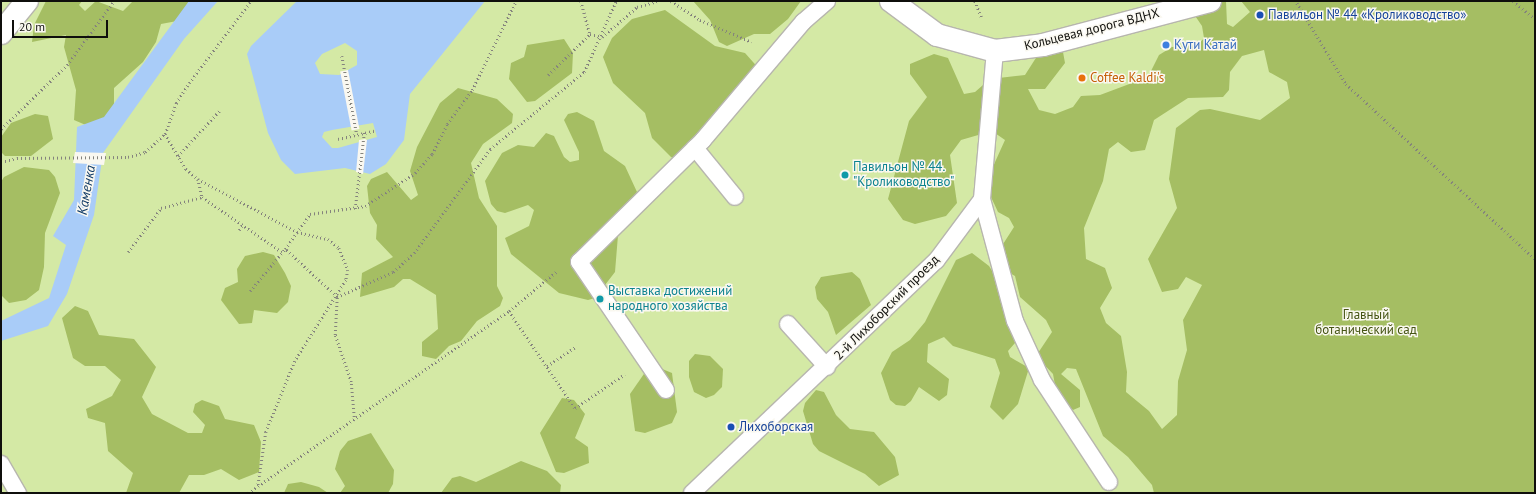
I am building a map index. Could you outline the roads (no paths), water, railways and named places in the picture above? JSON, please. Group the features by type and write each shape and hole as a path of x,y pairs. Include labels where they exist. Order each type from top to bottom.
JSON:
{"street":[{"path":"1,33 27,1"},
{"name":"Кольцевая дорога ВДНХ","path":"891,1 937,35 995,51 1043,45 1210,1"}],"lane":[{"path":"666,390 645,362 579,262 695,148 803,22 827,1"},
{"path":"995,51 982,199 1015,321 1042,380 1109,482"},
{"path":"695,148 735,197"},
{"name":"2-й Лихоборский проезд","path":"692,493 827,367 936,261 982,199"},
{"path":"788,324 827,367"},
{"path":"1,464 18,493"}],"water":[{"name":"Каменка","path":"189,1 218,1 184,39 103,153 94,215 67,294 48,326 1,341 1,321 49,298 66,245 53,236 74,200 77,127 104,117"},
{"path":"297,1 485,1 410,94 404,140 386,164 370,174 345,168 295,174 281,160 268,133 247,54 251,46","holes":["345,43 357,51 357,65 339,75 320,74 315,63 322,54","373,123 377,137 338,148 332,148 322,137 324,132"]}],"place":[{"name":"Павильон № 44 «Кролиководство»","path":"1260,15"},
{"name":"Кути Катай","path":"1166,45"},
{"name":"Coffee Kaldi's","path":"1082,78"},
{"name":"Павильон № 44. \"Кролиководство\"","path":"845,175"},
{"name":"Выставка достижений народного хозяйства","path":"600,299"},
{"name":"Лихоборская","path":"731,427"}],"park label":[{"name":"Главный ботанический сад","path":"1366,324"}]}
